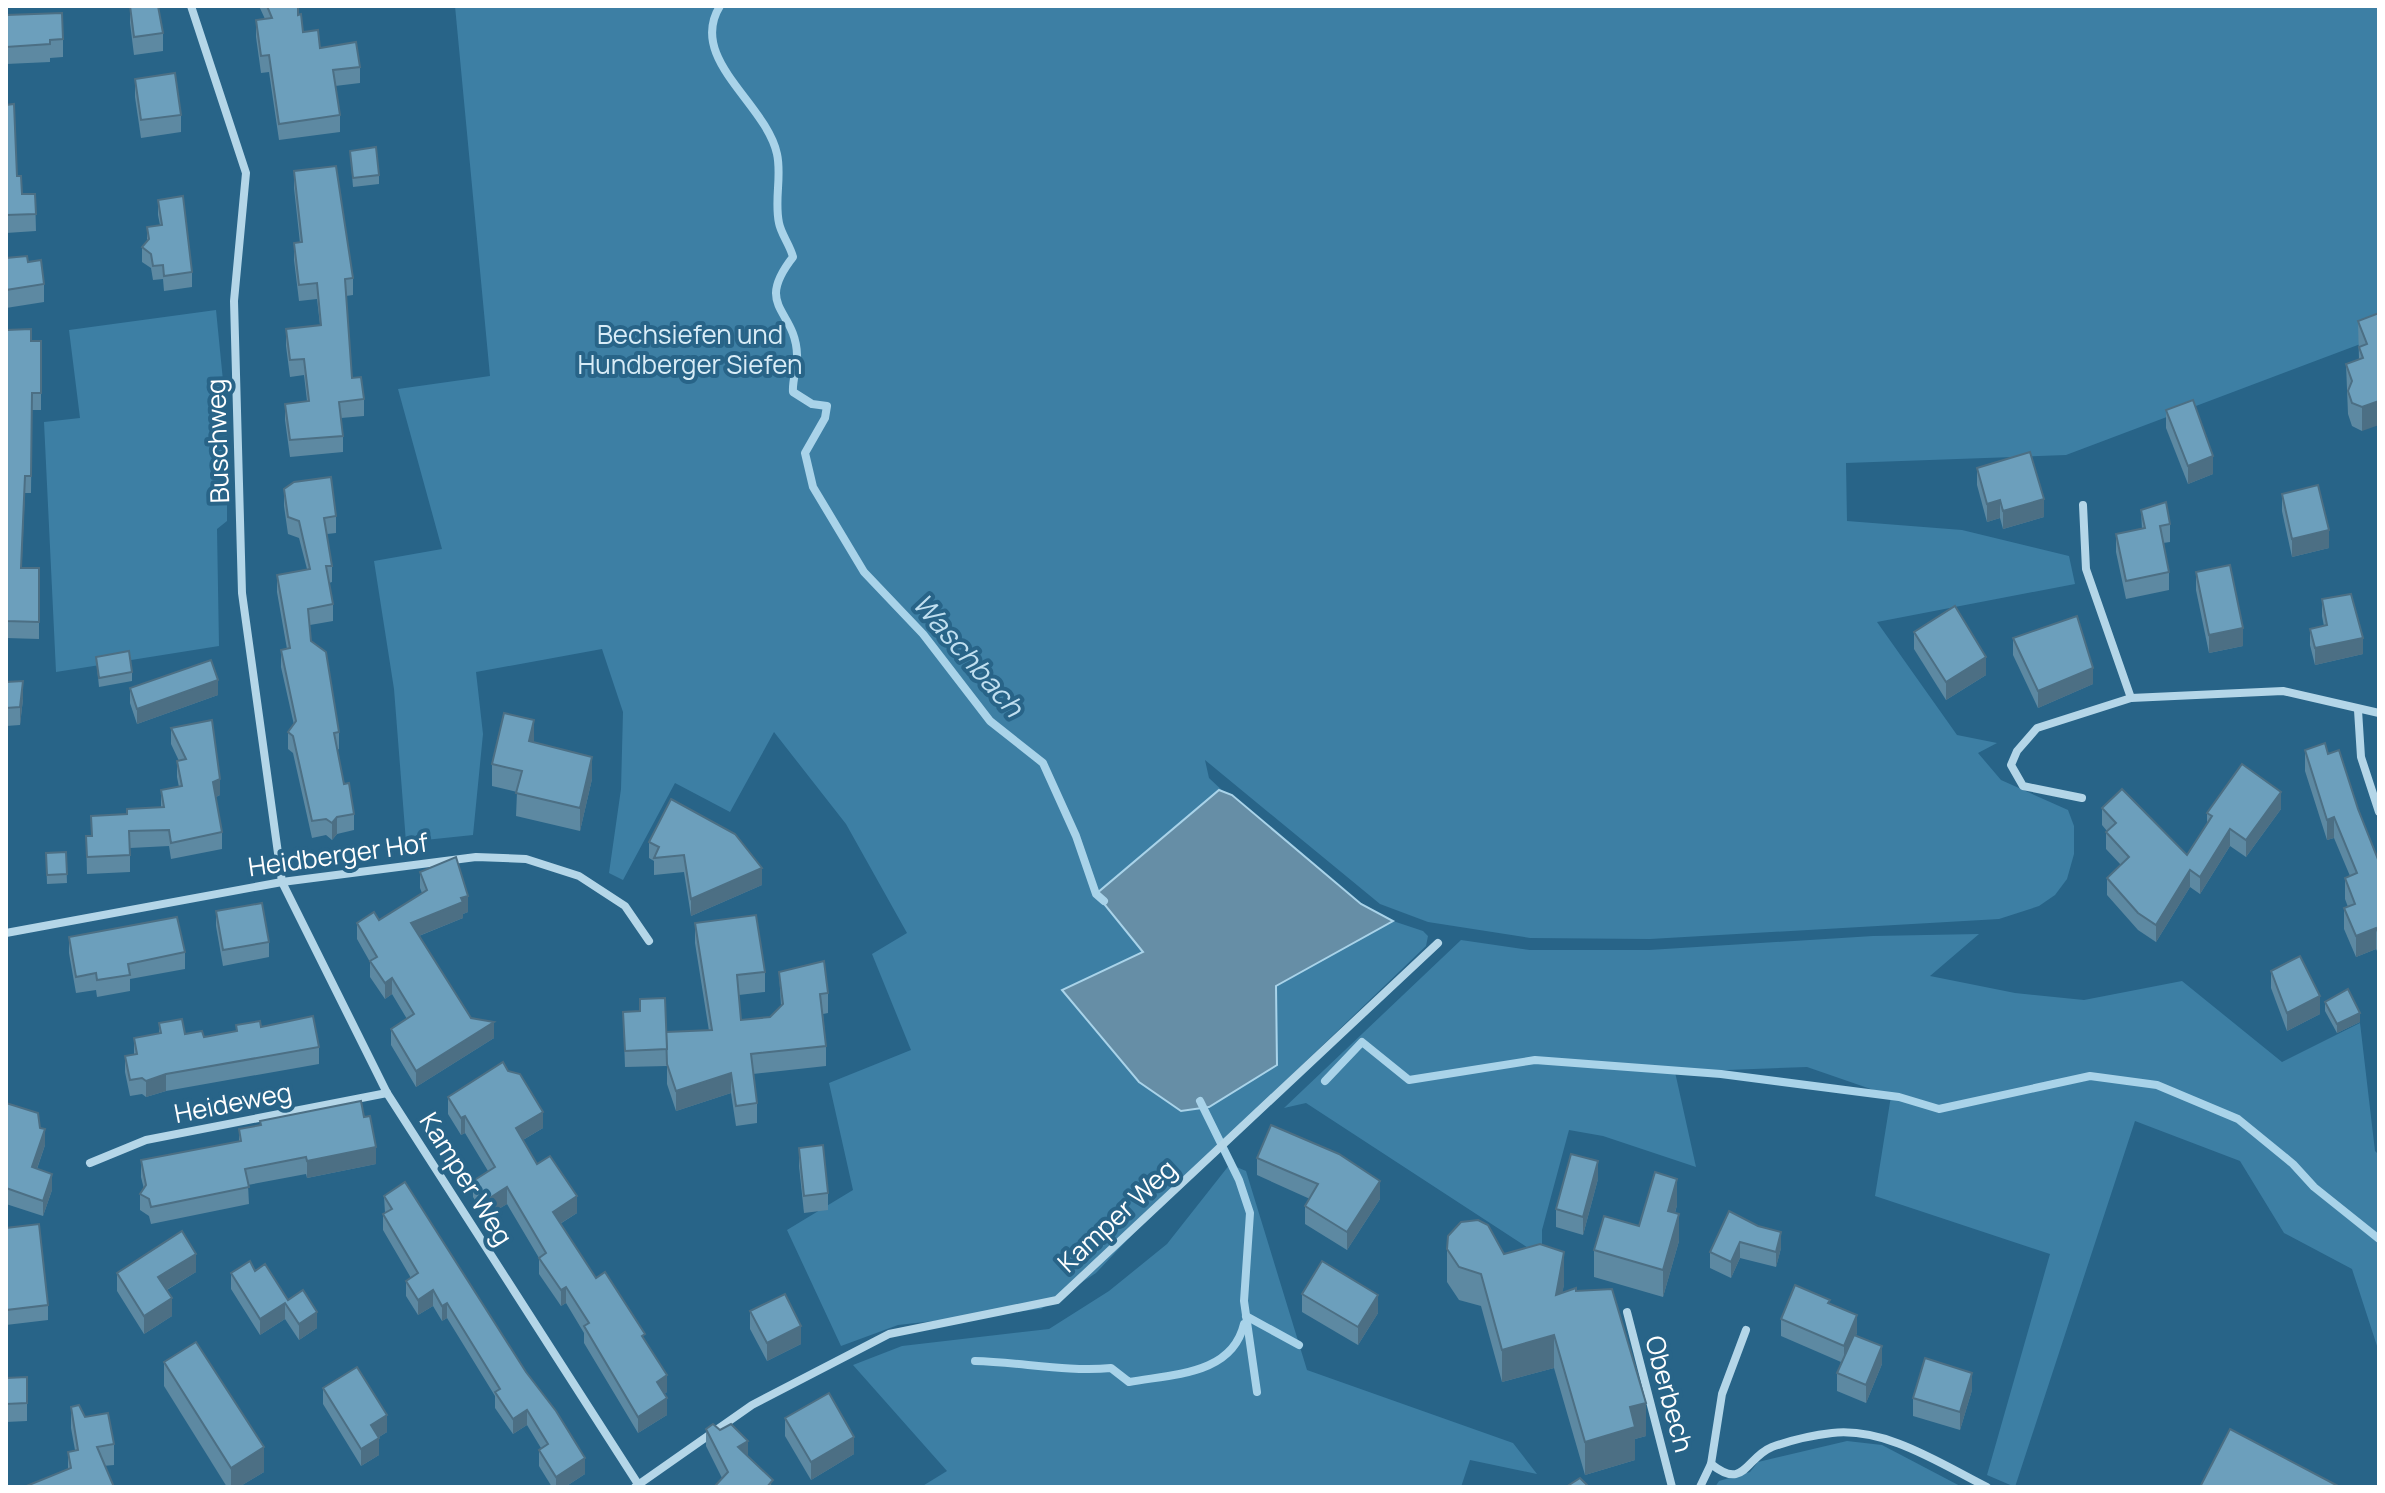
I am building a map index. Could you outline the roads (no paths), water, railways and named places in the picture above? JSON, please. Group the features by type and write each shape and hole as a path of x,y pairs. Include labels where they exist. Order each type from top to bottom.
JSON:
{"street":[{"name":"Buschweg","path":"191,6 246,173 234,301 242,593 282,882"},
{"path":"2083,505 2086,569 2131,698"},
{"path":"2082,798 2023,786 2011,765 2017,751 2037,728 2131,698 2283,691 2379,713"},
{"path":"2358,710 2361,757 2379,812"},
{"name":"Heidberger Hof","path":"6,933 282,882 476,857 526,859 579,876 625,906 649,941"},
{"name":"Kamper Weg","path":"282,882 387,1093 636,1486 752,1405 889,1334 1057,1300 1438,943"},
{"name":"Heideweg","path":"90,1163 146,1140 387,1093"},
{"name":"Oberbech","path":"1627,1312 1672,1487"},
{"name":"Oberbech","path":"1700,1487 1711,1464 1722,1394 1746,1330"},
{"name":"Oberbech","path":"1711,1464 1728,1475 1736,1475 1771,1448 1834,1433 1897,1441 1987,1487"}],"waterway":[{"name":"Waschbach","path":"720,6 713,25 713,44 732,81 770,135 777,154 779,223 793,257 782,274 776,298 795,340 797,360 793,392 812,404 827,406 825,418 805,453 813,487 864,572 923,634 990,721 1043,763 1076,836 1096,894 1104,901"},
{"path":"1325,1081 1362,1042 1409,1080 1535,1060 1721,1074 1899,1097 1939,1109 2090,1076 2157,1085 2238,1119 2293,1164 2314,1187 2379,1239"},
{"name":"Waschbach","path":"1200,1101 1239,1180 1250,1213 1244,1301 1257,1392"},
{"name":"Waschbach","path":"1246,1316 1299,1345"},
{"path":"975,1361 1077,1369 1111,1368 1129,1382 1182,1374 1214,1363 1237,1341 1244,1324"}],"park label":[{"name":"Bechsiefen und Hundberger Siefen","path":"690,350"}]}
